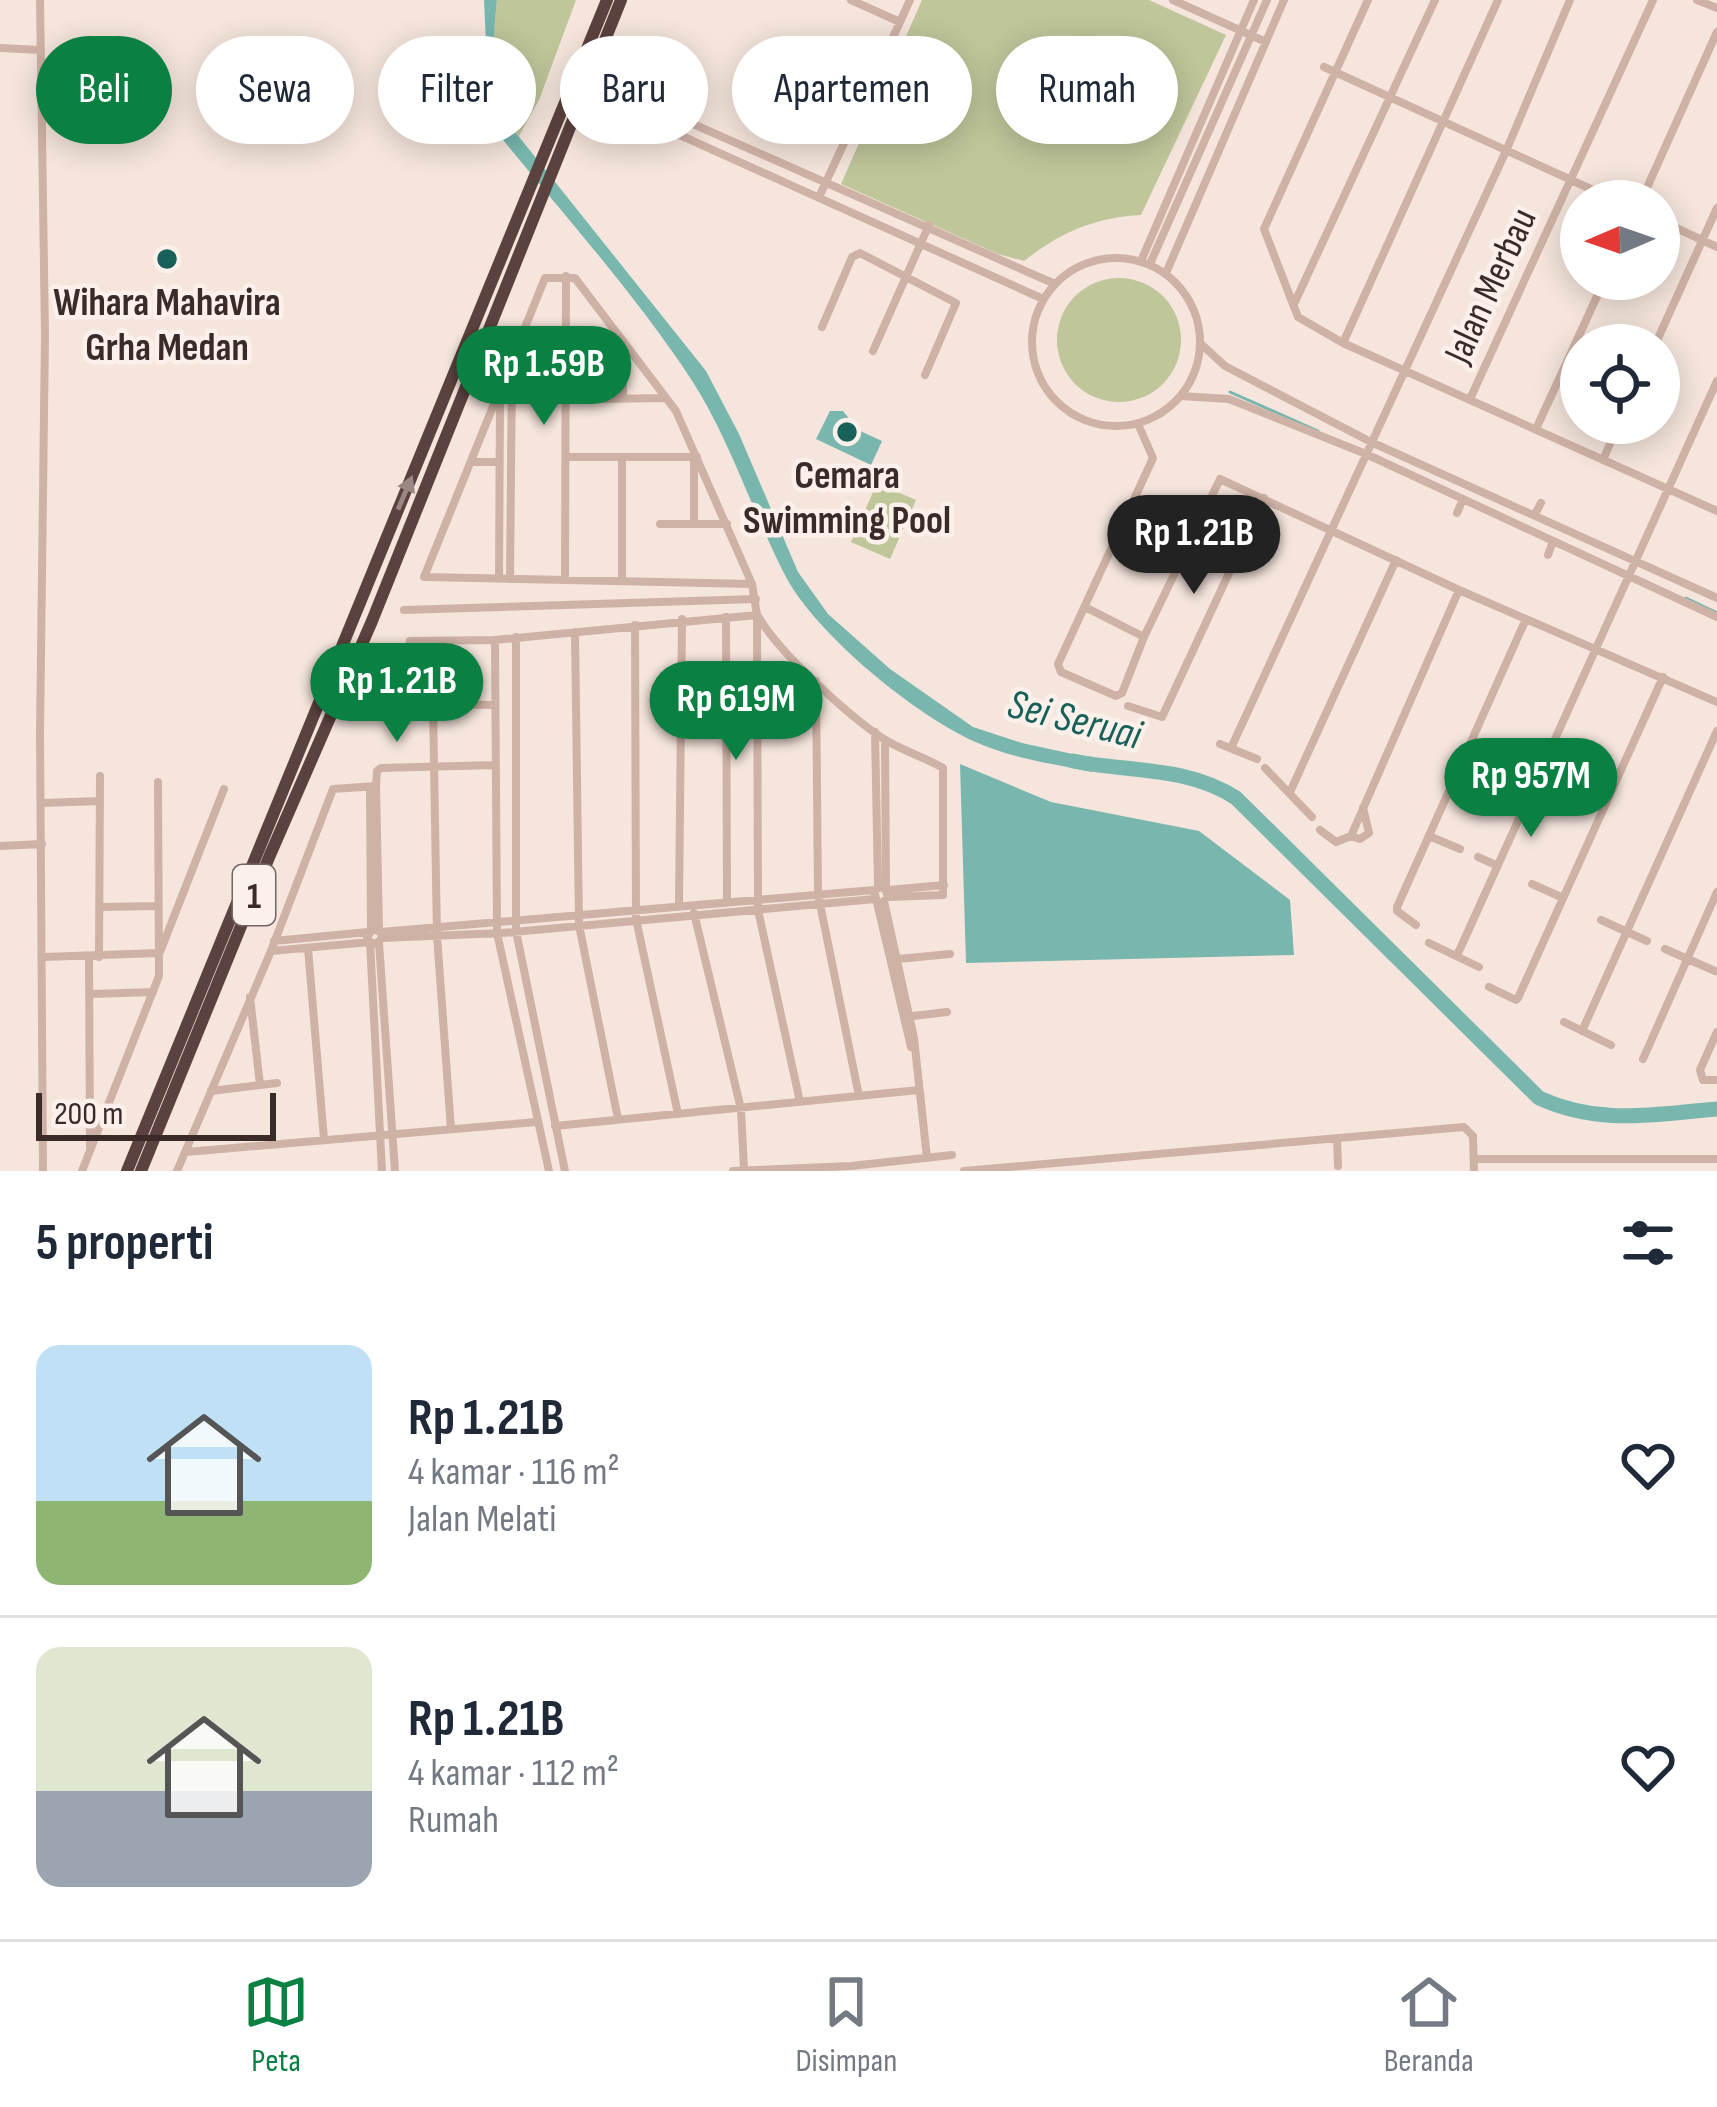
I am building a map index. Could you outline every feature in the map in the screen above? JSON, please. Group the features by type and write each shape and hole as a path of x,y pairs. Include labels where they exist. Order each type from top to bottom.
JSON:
{"highway":[{"name":"1","path":"141,1171 372,621 608,0"},
{"name":"1","path":"550,158 621,0"},
{"name":"1","path":"128,1171 352,620 534,198"}],"street":[{"path":"40,0 40,36"},
{"path":"850,0 900,22"},
{"path":"820,196 910,0"},
{"path":"1173,0 1266,42"},
{"path":"1182,0 1206,14"},
{"path":"1146,262 1254,0"},
{"path":"1160,230 1267,0"},
{"path":"1166,274 1284,0"},
{"path":"1368,0 1265,226 1293,305 1305,324 1717,512"},
{"path":"1293,305 1435,0"},
{"path":"1343,343 1498,0"},
{"path":"1231,748 1570,0"},
{"name":"Jalan Merbau","path":"1570,180 1653,0"},
{"path":"1697,0 1717,8"},
{"path":"1650,180 1717,32"},
{"path":"0,48 36,50"},
{"path":"1324,67 1570,180"},
{"path":"732,141 657,108 641,108 651,122 1043,299"},
{"path":"42,144 44,1171"},
{"path":"733,159 738,144 1055,284"},
{"name":"Jalan Merbau","path":"1470,399 1560,202"},
{"path":"1665,324 1717,208"},
{"path":"873,351 929,225"},
{"path":"1160,230 1180,240"},
{"path":"1680,230 1717,247"},
{"path":"822,327 855,254 860,253 956,303 925,375"},
{"path":"1123,257 1146,262 1166,274 1192,304 1201,344 1192,380 1181,396 1162,413 1138,424 1094,424 1053,398 1040,378 1033,353 1034,325 1043,299 1055,284 1077,266 1123,257"},
{"path":"565,580 566,276"},
{"path":"752,584 423,575 500,395 543,279 575,278 667,398 752,584 758,615 758,904 800,1102"},
{"path":"1536,429 1595,300"},
{"path":"622,336 623,398"},
{"path":"1201,344 1225,366 1371,442 1717,598"},
{"path":"505,579 513,358"},
{"path":"1456,956 1717,381"},
{"path":"500,395 505,579"},
{"path":"1181,396 1228,399 1366,454 1717,617"},
{"path":"600,399 667,398"},
{"path":"1138,424 1153,458 1058,664 1060,672 1120,695 1218,480 1717,702"},
{"path":"1603,460 1610,444"},
{"path":"566,457 695,457"},
{"path":"622,457 622,580"},
{"path":"694,524 695,457"},
{"path":"471,462 500,461"},
{"path":"1453,478 1457,466"},
{"path":"1129,706 1162,717 1264,498"},
{"path":"1457,512 1463,500"},
{"path":"1535,514 1540,503"},
{"path":"660,524 727,524"},
{"path":"1548,555 1552,542"},
{"path":"1290,792 1396,560"},
{"path":"1351,836 1459,590"},
{"path":"404,610 756,599"},
{"path":"1084,607 1144,637"},
{"path":"495,705 416,706 408,702 410,641 495,640 758,615"},
{"path":"437,931 578,913 636,914 882,894 942,896 943,768 875,732 768,633 758,615"},
{"path":"726,616 727,902"},
{"path":"1416,925 1396,910 1526,619"},
{"path":"679,905 682,620"},
{"path":"635,625 636,914 678,1114"},
{"path":"575,632 578,925 618,1120"},
{"path":"515,638 507,932 565,1171"},
{"path":"495,640 496,765 507,932 536,1122 549,1171"},
{"path":"1489,987 1518,999 1663,677"},
{"path":"816,680 819,898 860,1096"},
{"path":"433,706 437,931 451,1129"},
{"path":"1582,1030 1717,731"},
{"path":"875,732 882,894 914,1054 927,1158"},
{"path":"882,894 885,740"},
{"path":"1220,744 1257,759"},
{"path":"382,1171 373,786 379,769 496,765"},
{"path":"1265,768 1312,817"},
{"path":"90,1152 100,776"},
{"path":"82,1171 159,976 158,782"},
{"path":"177,1171 332,791 373,786"},
{"path":"159,953 224,789"},
{"path":"42,803 100,801"},
{"path":"1319,830 1336,842 1360,838 1369,833 1363,807"},
{"path":"1429,836 1460,849"},
{"path":"0,846 43,844"},
{"path":"1478,857 1496,865"},
{"path":"1532,884 1561,897"},
{"path":"1643,1059 1717,892"},
{"path":"272,946 437,931 507,932 578,925 679,905 693,909 727,902 758,904"},
{"path":"100,907 157,906"},
{"path":"693,909 741,1109 744,1170"},
{"path":"1601,920 1647,940"},
{"path":"272,946 308,948 376,935"},
{"path":"376,935 395,1171"},
{"path":"1430,943 1479,967"},
{"path":"308,948 324,1139"},
{"path":"1665,949 1715,971"},
{"path":"43,957 159,953"},
{"path":"894,959 950,954"},
{"path":"91,994 153,992"},
{"path":"250,995 260,1084"},
{"path":"907,1017 946,1012"},
{"path":"1564,1022 1611,1045"},
{"path":"1717,1032 1700,1077 1717,1081"},
{"path":"211,1090 277,1083"},
{"path":"555,1126 919,1090"},
{"path":"185,1152 536,1122"},
{"path":"964,1171 1464,1127 1472,1130 1474,1171"},
{"path":"1337,1139 1338,1166"},
{"path":"733,1171 952,1155"},
{"path":"1474,1159 1717,1159"},
{"path":"1123,1160 1123,1171"}],"green space":[{"path":"497,0 576,0 536,105 536,36 494,36"},
{"path":"922,0 1149,0 1226,35 1178,137 1178,36 996,36 996,144 1175,144 1141,215 1079,228 1024,261 998,254 841,184 859,144 972,144 972,36 906,36"},
{"path":"1119,278 1143,283 1163,296 1176,316 1181,340 1176,364 1163,384 1143,397 1119,402 1095,397 1075,384 1062,364 1057,340 1062,316 1075,296 1095,283"},
{"path":"877,483 916,500 890,559 851,542"}],"water":[{"path":"484,0 497,0 494,36 486,36"},
{"path":"506,144 525,144 706,371 739,434 798,572 828,614 890,669 973,727 1091,758 1093,772 1006,753 954,731 871,672 820,624 786,577 691,379 625,288"},
{"path":"830,411 843,411 858,430 882,441 871,465 816,439"},
{"path":"960,764 1051,802 1199,831 1290,900 1294,955 966,963"}],"waterway":[{"path":"1230,392 1318,431"},
{"path":"1686,598 1717,613"},
{"name":"Sei Seruai","path":"1073,761 1178,775 1236,798 1539,1098 1605,1115 1717,1109"}],"place":[{"name":"Wihara Mahavira Grha Medan","path":"167,259"},
{"name":"Cemara Swimming Pool","path":"847,432"}]}
